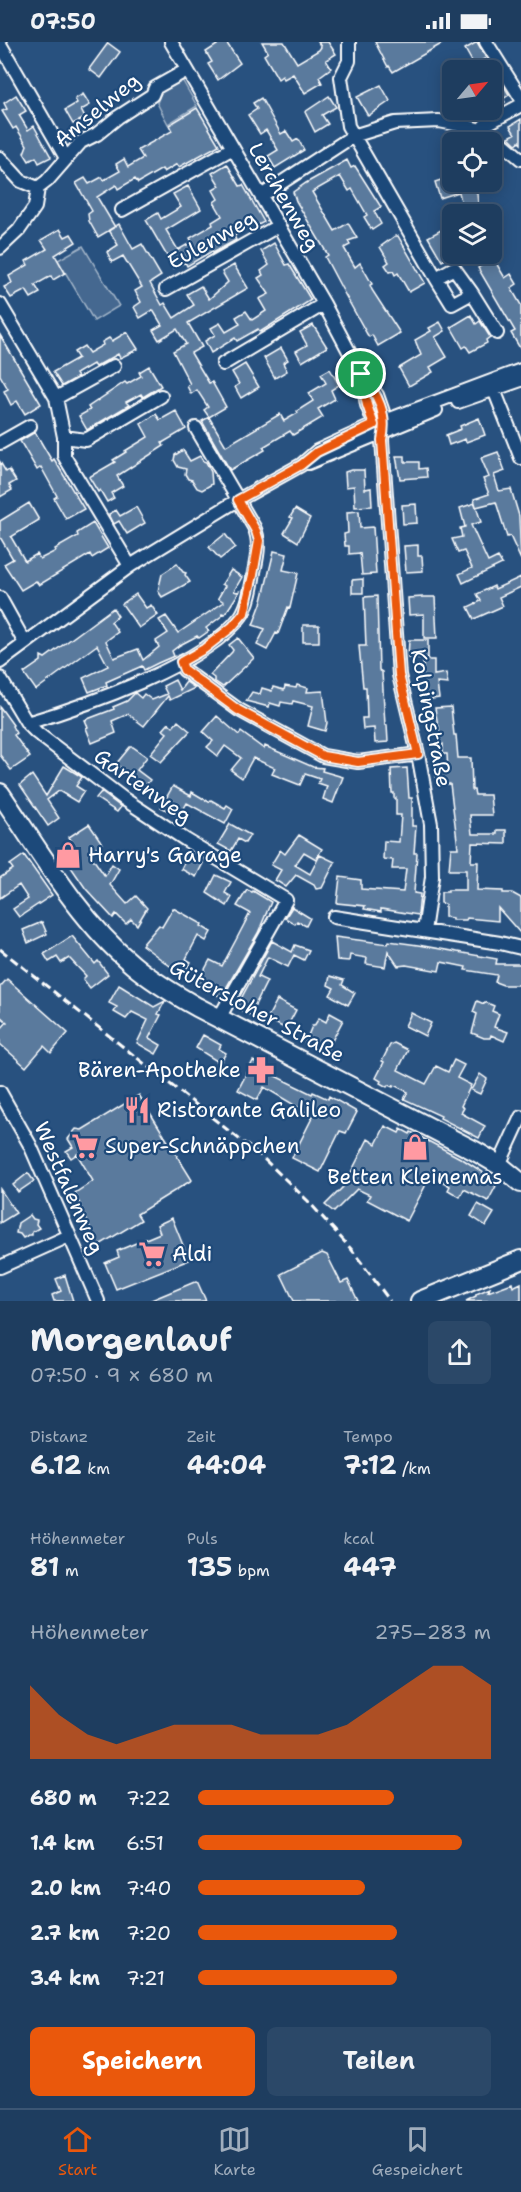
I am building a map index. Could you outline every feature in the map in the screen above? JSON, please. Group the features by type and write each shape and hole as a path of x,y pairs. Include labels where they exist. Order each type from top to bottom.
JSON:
{"main road":[{"name":"Gütersloher Straße","path":"0,793 68,892 105,939 157,984 454,1140 499,1166 521,1183"},
{"path":"420,1301 521,1260"}],"street":[{"name":"Lerchenweg","path":"171,42 324,304 361,374 377,395 383,410 381,430"},
{"path":"349,42 349,61 341,77 348,126 452,304 472,294"},
{"path":"486,42 521,98"},
{"path":"0,44 66,158"},
{"name":"Amselweg","path":"0,248 18,230 35,207 38,188 81,142 97,134 152,95 155,88 187,70"},
{"path":"481,130 485,125 521,105"},
{"path":"261,196 353,136 395,123 439,121 481,130 500,141 521,159"},
{"path":"122,210 233,148"},
{"path":"0,158 21,181 38,188"},
{"name":"Eulenweg","path":"166,289 278,226"},
{"path":"436,278 454,268 497,333"},
{"path":"0,304 56,398 64,436 64,456 130,566"},
{"path":"223,364 324,304"},
{"path":"56,398 114,366"},
{"path":"0,662 130,566 238,500 301,465 317,452 381,430 492,385 521,370"},
{"path":"492,385 521,380"},
{"path":"492,385 521,458"},
{"path":"64,436 86,440 161,396"},
{"path":"0,443 30,426"},
{"path":"27,723 119,691 181,662 204,649 232,627 244,613 259,541 256,531 196,428"},
{"name":"Kolpingstraße","path":"381,430 399,675 432,824 432,877 424,931"},
{"path":"0,598 25,643"},
{"path":"181,662 184,670 238,710 323,756 358,762 418,754"},
{"name":"Gartenweg","path":"0,678 27,723 124,799 186,840 286,900 219,1018"},
{"path":"334,917 521,948"},
{"name":"Westfalenweg","path":"0,1092 30,1145 98,1301"},
{"path":"499,1166 521,1117"},
{"path":"0,1267 69,1236"}],"shaded area":[{"path":"181,78 197,106 168,124 157,103 162,89"},
{"path":"83,246 119,306 94,321 58,260"}],"building":[{"path":"215,42 226,42 240,63 218,80 208,64 212,62 206,52 217,45"},
{"path":"262,42 284,42 297,63 319,50 321,47 318,42 328,42 336,54 326,60 331,68 319,77 322,83 305,93 293,74 284,79 282,76 278,79 264,55 268,52"},
{"path":"375,42 445,42 393,72"},
{"path":"477,42 486,58 471,60 465,49"},
{"path":"108,43 120,52 101,78 89,69"},
{"path":"381,85 390,101 368,116 357,97"},
{"path":"504,86 509,95 503,99 505,102 502,104 502,87"},
{"path":"83,94 90,105 81,110 85,118 73,124 65,110 77,103 75,99"},
{"path":"16,95 26,111 19,115 28,130 34,126 51,157 39,163 36,157 29,161 24,153 27,145 16,127 13,129 2,111 7,109 4,103"},
{"path":"329,96 336,107 322,115 328,124 315,132 305,112"},
{"path":"261,98 281,134 286,131 293,142 298,139 304,150 275,168 268,156 278,150 266,130 260,134 248,115 257,109 253,103"},
{"path":"197,108 219,145 179,167 177,164 164,172 162,169 138,183 135,179 118,189 116,185 97,197 115,227 98,237 89,221 88,214 92,211 76,183 85,178 89,184 102,177 104,180 120,171 116,164 124,159 128,167 143,158 138,150 172,131 169,125"},
{"path":"521,119 521,144 519,142 516,144 509,137 515,134 510,126"},
{"path":"347,160 351,168 355,166 381,207 374,211 381,224 372,230 364,217 367,215 352,189 349,191 340,176 312,192 335,231 348,223 357,238 348,241 350,245 344,248 355,267 360,263 372,284 370,285 372,290 400,333 378,346 372,335 369,337 367,334 343,291 325,257 328,255 293,192"},
{"path":"227,164 240,186 243,185 264,222 256,226 254,223 234,236 236,240 213,253 212,251 187,266 185,262 174,268 146,220 158,213 161,219 181,207 173,194 188,186 201,209 166,230 178,250 192,242 190,238 213,225 212,222 222,216 214,202 218,199 213,190 220,186 212,173"},
{"path":"442,180 442,192 459,192 440,198 435,182"},
{"path":"459,192 476,192 478,204 462,204"},
{"path":"119,224 133,249 142,244 161,276 150,283 162,305 165,303 174,318 194,305 187,294 201,286 209,299 228,282 222,272 234,265 248,288 188,323 202,347 191,353 209,383 212,382 226,407 209,417 204,410 208,407 197,390 191,394 187,386 190,384 173,351 186,344 177,329 159,340 153,330 162,325 153,310 140,318 134,307 141,302 135,291 142,287 123,256 112,262 107,252 118,245 109,230"},
{"path":"60,229 65,237 71,234 76,242 55,255 65,273 53,280 51,276 35,285 40,293 31,298 26,290 11,298 4,287 12,283 9,276 28,265 26,261 47,249 41,240"},
{"path":"442,230 442,261 428,237"},
{"path":"398,236 425,283 409,292 398,273 395,275 393,271 390,272 385,265 389,262 380,247"},
{"path":"274,243 286,265 289,264 311,300 260,332 258,329 237,341 235,338 211,353 205,341 215,335 211,328 220,323 226,332 240,324 236,317 246,311 252,320 266,311 259,299 269,294 258,278 263,275 261,271 269,265 261,251"},
{"path":"484,264 497,264 505,278 511,274 517,284 511,288 521,305 521,350 511,333 515,331 478,268"},
{"path":"471,315 476,324 480,321 490,337 486,340 487,343 470,352 466,346 463,348 451,327"},
{"path":"440,322 445,331 435,337 447,357 430,367 433,372 409,386 399,368 421,355 415,340 431,331 429,328"},
{"path":"313,325 327,347 302,362 296,351 307,345 300,332"},
{"path":"127,332 138,349 120,358 118,354 95,367 93,364 76,374 78,377 62,386 53,372 78,358 74,352 84,346 89,353 103,345 102,342 109,338 112,341"},
{"path":"0,335 41,404 25,414 17,401 11,405 4,391 8,389 0,375"},
{"path":"281,348 288,360 283,363 287,371 275,378 264,358"},
{"path":"245,364 259,387 241,398 235,387 239,384 232,372"},
{"path":"149,366 161,386 143,397 141,394 126,402 129,405 87,430 79,416 90,410 88,407 125,382 127,384 141,376 139,372"},
{"path":"330,369 339,385 331,390 335,399 318,409 323,417 293,435 290,431 263,447 265,450 230,470 202,421 209,417 226,446 280,414 284,421 298,413 297,411 313,401 309,393 326,383 321,374"},
{"path":"176,411 186,429 162,443 164,446 117,476 123,486 111,493 114,498 107,502 89,477 115,462 113,460 148,437 141,424 156,414 160,420"},
{"path":"479,418 485,435 449,445 446,435"},
{"path":"35,432 84,509 66,519 54,498 57,496 41,467 37,470 20,441"},
{"path":"183,450 190,461 200,456 206,462 211,472 212,484 202,490 188,479 185,474 186,469 178,467 174,460 175,455"},
{"path":"498,452 505,471 494,475 499,491 511,489 519,516 521,560 510,536 507,537 496,502 476,507 474,499 489,494 483,479 489,477 481,458"},
{"path":"396,456 405,456 405,462 419,462 419,469 426,468 427,477 400,479"},
{"path":"0,462 6,472 9,470 16,481 9,485 12,490 0,497"},
{"path":"364,470 365,489 371,488 372,506 355,507 354,486 346,487 345,472"},
{"path":"29,503 39,520 11,537 25,561 37,554 40,559 56,551 55,549 78,536 77,533 93,523 108,548 92,558 90,554 39,585 36,581 21,590 4,564 13,559 0,537 0,521"},
{"path":"475,503 481,522 471,525 488,562 498,557 502,564 463,583 459,574 472,568 464,551 458,553 452,539 462,537 460,528 465,527 460,508"},
{"path":"416,504 417,523 403,524 402,505"},
{"path":"136,507 145,523 127,534 119,521 114,524 109,514 116,510 120,516"},
{"path":"295,509 310,518 298,542 284,533 293,518 290,517"},
{"path":"359,511 360,528 373,527 376,574 362,575 360,553 349,554 349,546 345,546 344,534 348,533 347,512"},
{"path":"225,534 235,547 220,559 209,547"},
{"path":"418,545 418,556 422,556 423,571 406,572 404,546"},
{"path":"274,551 287,554 283,570 298,573 290,608 288,607 278,634 276,633 267,650 257,645 265,629 253,625 262,601"},
{"path":"177,564 186,573 190,582 162,597 158,591 162,574"},
{"path":"231,570 242,577 234,591 240,591 225,614 222,613 223,615 206,628 209,631 199,638 197,636 172,651 174,656 144,670 142,666 89,692 83,678 108,666 97,645 36,690 24,673 41,661 41,656 45,658 113,608 118,616 111,622 118,632 106,641 114,658 138,649 143,660 159,647 156,641 168,633 159,620 166,616 178,633 224,602 218,598 225,586 222,584"},
{"path":"521,577 521,587 499,597 503,606 474,619 468,607 481,601 477,594 494,586 495,589"},
{"path":"363,579 363,593 352,593 352,580"},
{"path":"136,594 146,608 151,605 158,615 139,628 122,604"},
{"path":"377,596 379,670 382,672 388,742 375,743 374,728 363,729 362,718 367,718 366,687 363,687 359,646 366,646 364,597"},
{"path":"435,597 437,638 424,638 424,614 409,615 408,598"},
{"path":"303,625 319,625 319,642 303,642"},
{"path":"238,638 254,658 223,687 210,675 232,652 229,645"},
{"path":"409,640 428,640 428,658 408,658"},
{"path":"423,660 434,660 434,675 446,673 448,684 437,683 439,698 424,700"},
{"path":"175,680 180,690 186,682 195,688 170,700 168,696 144,726 128,714 112,721 116,733 92,743 85,720 114,709 113,707 127,701 135,693 141,698 144,694 152,700 167,694 163,686"},
{"path":"297,685 308,688 307,692 323,691 327,723 325,731 308,726 313,706 293,701 292,704 281,702 280,706 270,703 269,707 246,701 252,692 260,694 262,688 272,691 273,687 284,690 285,686 296,688"},
{"path":"0,707 13,725 16,733 14,735 30,757 11,770 0,755"},
{"path":"451,707 458,758 471,758 472,790 475,795 490,795 492,815 470,815 472,834 497,834 497,830 506,830 506,844 472,843 471,862 478,862 477,890 503,891 503,893 512,893 521,898 521,934 498,908 498,921 467,918 466,920 452,920 452,918 445,917 445,904 441,903 441,892 466,890 466,870 449,870 451,848 458,848 450,784 437,784 436,772 448,771 447,754 443,754 443,744 440,744 435,708"},
{"path":"217,716 239,735 241,732 264,749 265,746 313,767 323,768 322,771 343,777 333,803 323,799 327,786 318,783 320,779 305,774 300,785 272,774 275,768 253,758 242,778 231,770 241,758 225,746 218,756 207,747 213,741 203,732"},
{"path":"178,721 190,731 161,762 150,754 167,733 163,730 169,723 173,727"},
{"path":"130,747 147,757 137,770 150,780 144,788 116,764"},
{"path":"64,766 82,777 76,786 84,791 77,802 59,791 47,800 59,818 48,826 20,785 32,775 46,796"},
{"path":"407,768 409,798 412,798 412,826 416,826 414,853 417,853 414,893 420,894 418,915 381,909 381,912 364,909 365,906 337,903 340,877 361,880 361,889 403,892 406,869 392,869 393,860 383,859 384,841 399,842 401,815 396,815 396,798 392,793 391,769"},
{"path":"173,786 191,796 192,792 209,802 211,800 225,808 227,805 233,809 225,824 187,803 179,817 161,807"},
{"path":"101,792 121,807 117,812 96,798"},
{"path":"89,824 102,843 89,853 105,876 112,864 119,869 110,885 127,904 136,896 147,908 137,925 131,919 126,924 116,914 113,918 86,889 62,854 74,845 69,837"},
{"path":"230,824 250,835 245,843 238,839 231,851 218,844"},
{"path":"299,835 322,849 316,859 304,852 295,865 310,874 320,855 335,862 322,888 316,889 314,885 296,875 286,887 275,880 281,870 271,865 280,850 285,854"},
{"path":"24,855 52,895 19,917 13,909 28,899 19,885 0,898 0,878 13,869 10,865"},
{"path":"188,855 203,863 196,877 181,869"},
{"path":"216,875 231,882 225,893 232,897 227,906 207,893"},
{"path":"247,890 271,902 258,933 221,997 197,984 210,960 222,966 237,938 250,913 237,906"},
{"path":"292,907 310,918 306,926 297,921 295,924 285,918"},
{"path":"173,908 202,924 201,926 211,932 206,941 198,936 186,959 191,962 182,975 142,945 159,925 162,927"},
{"path":"42,922 47,934 28,943 23,930"},
{"path":"72,936 95,964 98,961 108,974 90,988 83,979 86,976 69,958 61,963 57,957 49,962 44,954"},
{"path":"335,937 388,944 389,941 418,945 497,959 496,964 521,964 521,985 503,985 495,982 497,975 465,970 466,967 441,962 439,971 406,965 398,966 388,951 385,967 366,964 367,958 350,955 349,961 337,960"},
{"path":"272,941 292,952 295,945 309,950 304,960 294,955 288,967 268,957 258,977 267,981 250,1015 236,1008"},
{"path":"330,976 344,980 342,985 355,993 348,1005 330,995 334,988 328,985"},
{"path":"7,979 68,1033 51,1053 44,1046 26,1067 0,1044 0,1030 7,1022 0,1016 0,987"},
{"path":"119,985 154,1007 165,1001 158,1014 161,1015 149,1038 161,1045 156,1054 137,1043 148,1020 132,1012 126,1019 114,1012 117,1007 109,1003"},
{"path":"277,1000 296,1010 286,1029 267,1019"},
{"path":"477,1001 494,1006 492,1011 499,1014 494,1027 508,1032 504,1041 491,1035 490,1038 484,1038 472,1033 477,1014 473,1012"},
{"path":"330,1013 343,1020 325,1054 305,1043 312,1026 319,1018 326,1022"},
{"path":"411,1013 431,1023 425,1036 405,1026"},
{"path":"203,1035 221,1045 219,1049 226,1053 220,1063 196,1048"},
{"path":"394,1043 408,1050 398,1070 426,1084 436,1066 448,1072 454,1060 464,1065 457,1078 471,1085 461,1106 464,1108 461,1113 485,1126 479,1138 440,1118 441,1116 404,1099 408,1092 394,1085 387,1087 380,1083 381,1081 376,1078 390,1045"},
{"path":"253,1061 273,1071 271,1074 312,1094 313,1092 328,1099 329,1096 357,1112 346,1133 340,1131 320,1172 292,1158 313,1116 264,1087 257,1100 238,1090"},
{"path":"480,1074 487,1079 480,1094 471,1090"},
{"path":"139,1095 192,1180 137,1214 141,1220 98,1246 75,1193 93,1181 77,1154 71,1158 66,1151 73,1147 68,1139 76,1129 82,1130"},
{"path":"385,1126 399,1133 401,1129 410,1134 411,1132 464,1160 495,1180 493,1184 496,1186 488,1201 464,1189 460,1197 448,1190 450,1186 431,1175 407,1221 367,1200 370,1195 357,1189 334,1212 325,1205 344,1186 368,1139 376,1144"},
{"path":"28,1173 34,1181 18,1192 13,1185"},
{"path":"0,1189 16,1213 0,1223"},
{"path":"478,1204 494,1213 486,1226 471,1216"},
{"path":"30,1215 37,1220 36,1224 39,1228 32,1232 32,1235 23,1238 16,1233 18,1223"},
{"name":"Aldi","path":"172,1218 189,1260 116,1289 105,1263 119,1257 117,1251 160,1233 157,1225"},
{"path":"322,1253 327,1255 341,1283 348,1280 358,1301 294,1301 281,1274"},
{"path":"65,1275 73,1301 54,1301 52,1295 61,1291 56,1279"},
{"path":"197,1281 206,1301 149,1301"},
{"path":"512,1283 513,1287 521,1283 521,1301 466,1301 490,1288 488,1292"}],"railway":[{"path":"0,949 263,1158 308,1201 352,1250 390,1301"}],"place":[{"name":"Harry's Garage","path":"68,855"},
{"name":"Bären-Apotheke","path":"261,1070"},
{"name":"Ristorante Galileo","path":"137,1110"},
{"name":"Super-Schnäppchen","path":"85,1146"},
{"name":"Betten Kleinemas","path":"415,1147"},
{"name":"Aldi","path":"152,1254"}],"route":[{"path":"361,374 377,395 385,421 382,440 399,675 418,754 358,762 323,756 238,710 184,670 181,662 204,649 232,627 244,613 259,541 256,531 238,500 301,465 317,452 374,425 367,405 361,374"}]}
